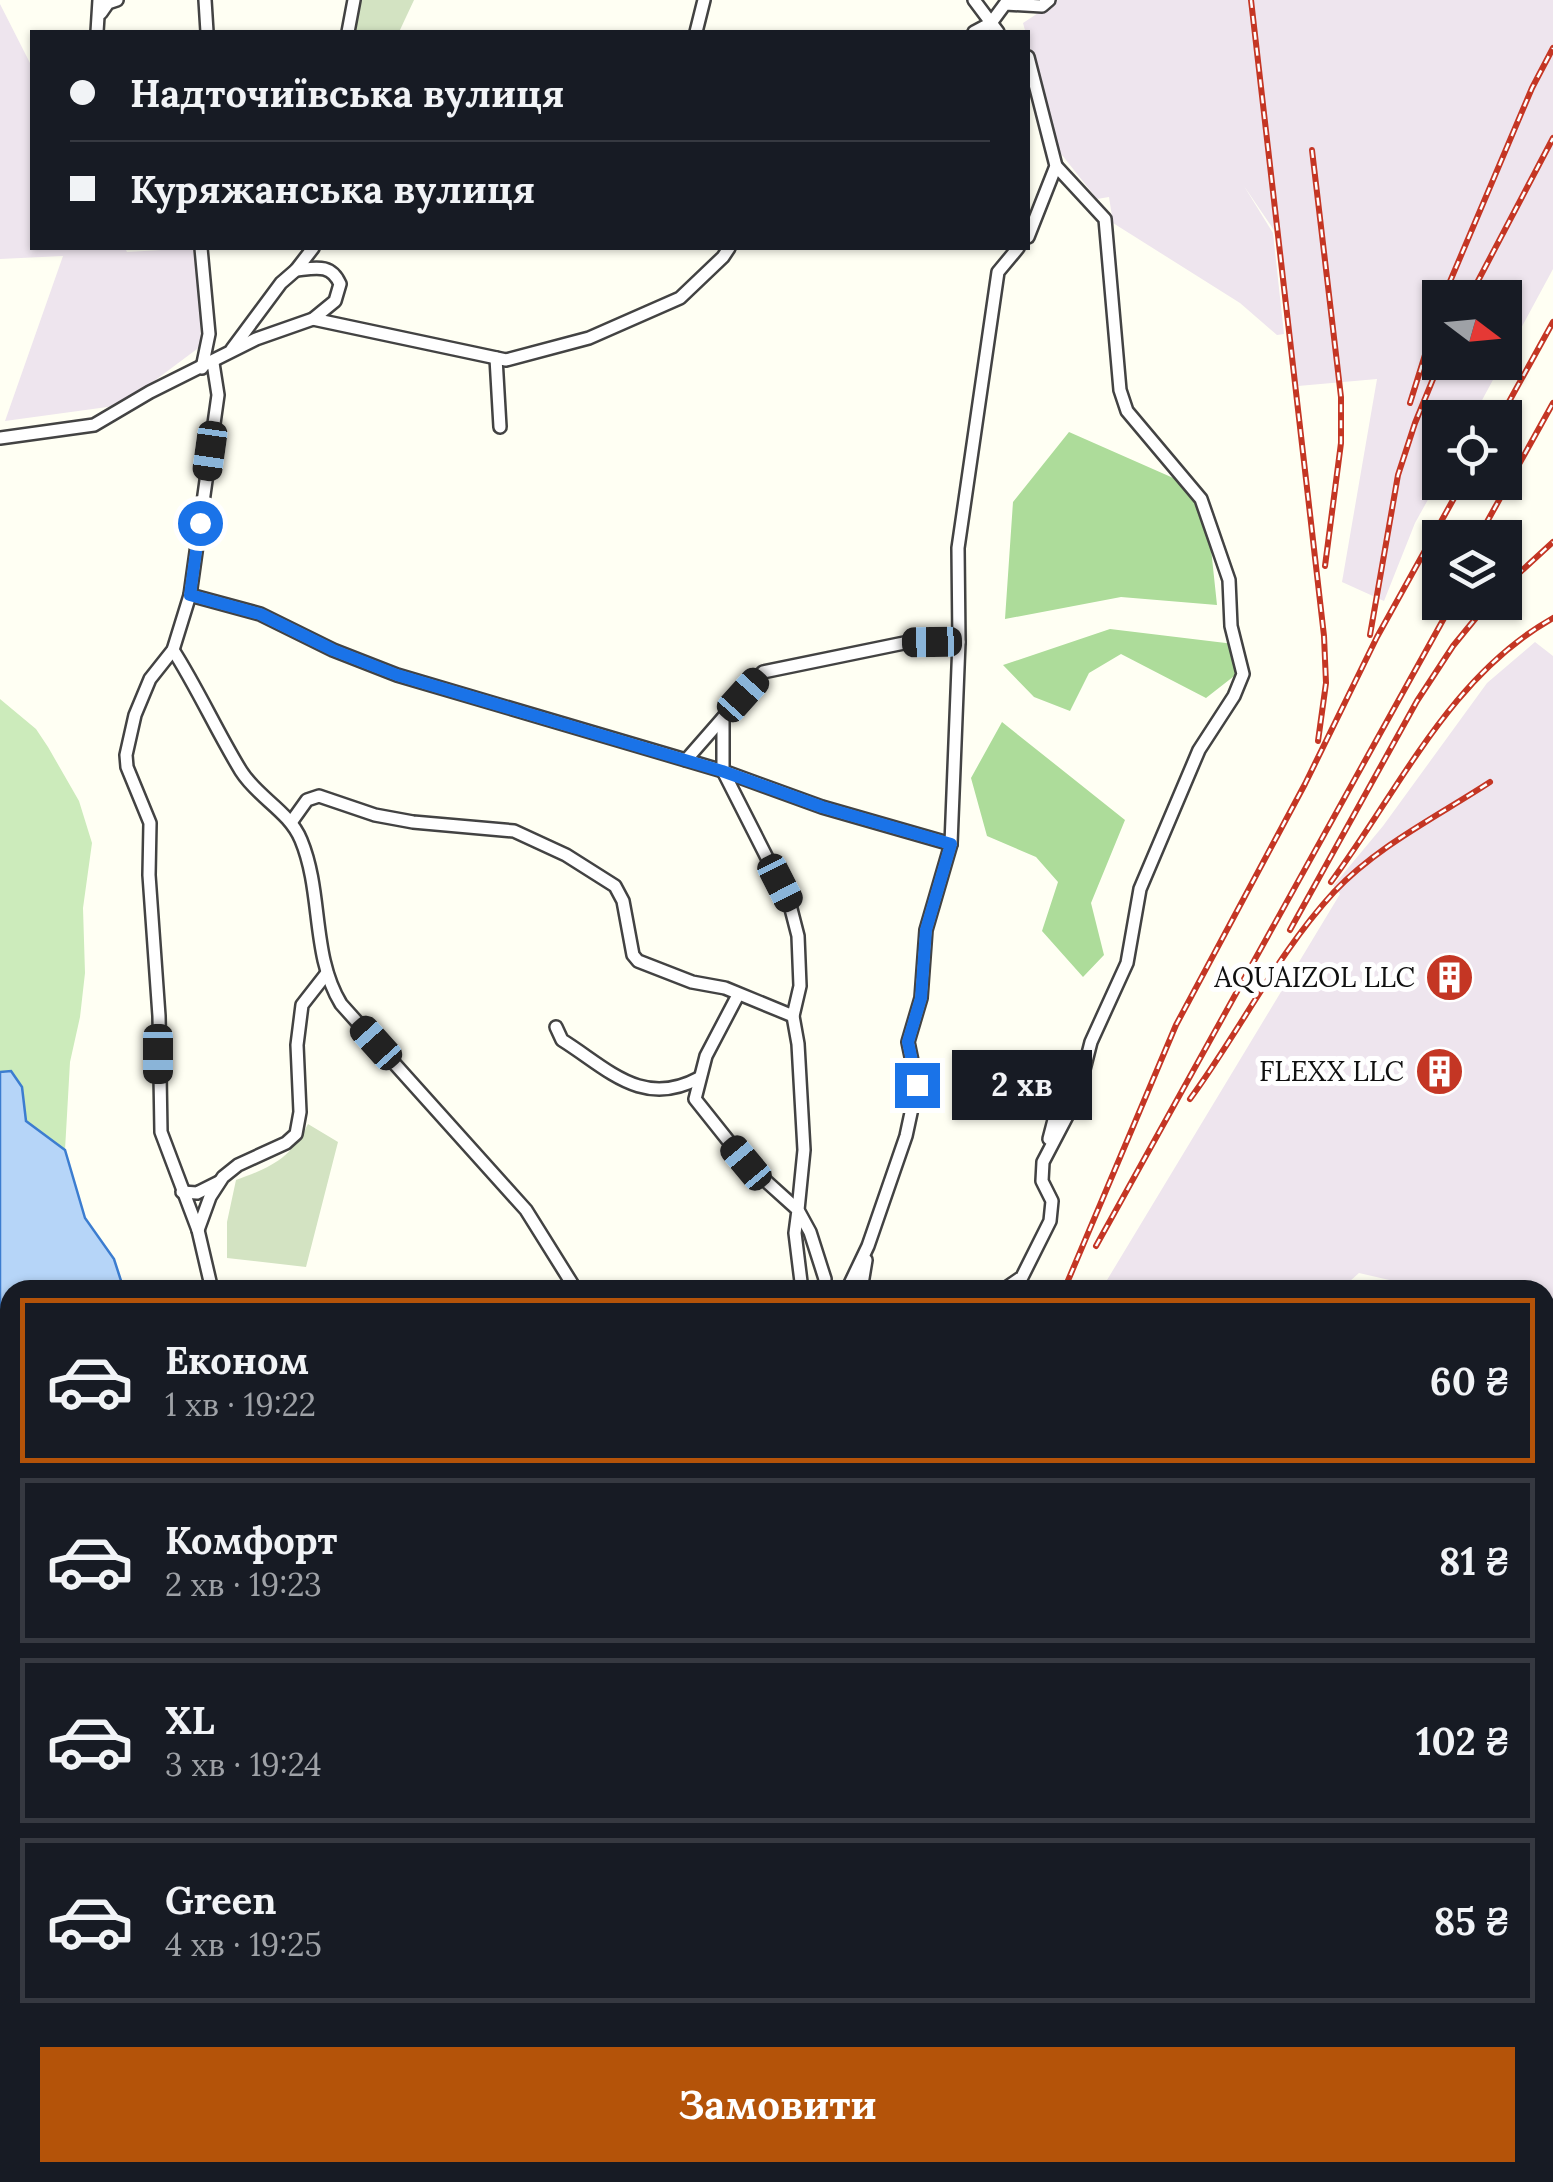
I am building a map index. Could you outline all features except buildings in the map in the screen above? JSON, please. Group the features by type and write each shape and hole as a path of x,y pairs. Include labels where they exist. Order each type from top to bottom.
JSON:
{"street":[{"path":"100,6 117,0"},
{"path":"204,0 207,30"},
{"path":"348,30 354,0"},
{"path":"696,30 704,0"},
{"path":"974,0 994,28 1005,4 1042,6 1050,0"},
{"path":"1018,1280 1050,1221 1052,1201 1042,1181 1043,1162 1076,1097 1091,1042 1127,963 1140,890 1200,750 1234,696 1243,674 1231,626 1229,580 1201,500 1127,411 1120,390 1105,219 1056,166 1030,66"},
{"path":"1030,232 1056,166"},
{"path":"201,250 209,334 207,366 218,395 190,595 172,650 150,679 135,715 126,755 127,767 150,823 161,1132 198,1230 210,1280"},
{"path":"852,1280 868,1246 906,1136 917,1085 908,1042 921,998 926,930 951,844 959,642 958,548 998,272 1016,250"},
{"path":"313,318 506,360 589,338 680,298 724,251"},
{"path":"230,352 280,283 310,252"},
{"path":"0,438 94,424 230,352 313,318 335,301 340,284 334,273 323,268 296,270"},
{"path":"496,358 500,427"},
{"path":"190,595 260,614 333,650 397,675 686,760 822,807 951,844"},
{"path":"686,760 764,672 904,642 959,642"},
{"path":"172,650 243,774 292,821 312,874 327,973 335,994 526,1210 570,1280"},
{"path":"723,718 722,771 789,901 798,936 800,986 793,1016 804,1150 795,1233 801,1280"},
{"path":"292,821 306,800 320,796 374,815 413,822 514,830 610,881 623,901 633,956 638,961 692,982 725,988 793,1016"},
{"path":"182,1192 197,1193 219,1182 232,1169 282,1146 296,1134 300,1112 297,1045 302,1005 327,973"},
{"path":"738,995 706,1056 695,1099 746,1163 798,1210 810,1232 825,1280"},
{"path":"556,1026 562,1040 638,1088 675,1087 699,1078"},
{"path":"198,1230 219,1182"},
{"path":"863,1280 868,1246"}],"shaded area":[{"path":"1058,0 1553,0 1553,269 1522,326 1522,280 1422,280 1422,380 1493,380 1482,400 1422,400 1422,500 1428,500 1384,601 1342,582 1377,379 1298,386 1278,236 1244,186 1273,233 1284,334 1277,335 1240,303 1113,223 1109,197 1097,199 1058,150 1030,48 1030,30 1025,30 1023,23"},
{"path":"0,4 30,63 30,250 197,250 201,346 122,405 5,421 63,256 0,259"},
{"path":"1535,642 1553,656 1553,1280 1389,1280 1359,1273 1351,1280 1107,1280 1340,894 1333,886 1383,826 1487,683"}],"green space":[{"path":"353,0 414,0 400,30 348,30"},
{"path":"1069,432 1205,492 1217,605 1121,597 1005,619 1013,502"},
{"path":"1110,629 1234,644 1238,673 1206,698 1121,654 1089,673 1070,711 1034,697 1003,665"},
{"path":"0,699 36,729 48,747 79,801 92,843 83,908 85,973 70,1062 65,1150 25,1121 22,1086 11,1071 0,1072"},
{"path":"1002,722 1125,820 1091,903 1104,955 1083,977 1042,931 1058,882 1036,857 987,836 971,778"},
{"path":"308,1124 338,1142 306,1267 227,1258 227,1222 236,1180 279,1160 295,1145"}],"water":[{"path":"11,1071 22,1087 26,1121 65,1150 85,1218 114,1259 121,1280 0,1280 0,1072"}],"railway":[{"path":"1251,0 1324,636 1326,683 1318,741"},
{"path":"1451,280 1532,88 1553,48"},
{"path":"1478,280 1553,138"},
{"path":"1312,150 1341,397 1341,443 1325,566"},
{"path":"1510,400 1553,322"},
{"path":"1410,403 1422,365"},
{"path":"1370,635 1398,475 1433,380"},
{"path":"1488,520 1553,403"},
{"path":"1068,1280 1176,1025 1305,784 1377,637 1453,500"},
{"path":"1522,570 1553,542"},
{"path":"1331,882 1455,703 1516,642 1553,618"},
{"path":"1096,1246 1443,620"},
{"path":"1290,930 1417,701 1474,620"},
{"path":"1190,1099 1294,941 1334,892 1389,846 1490,782"}],"place":[{"name":"AQUAIZOL LLC","path":"1450,977"},
{"name":"FLEXX LLC","path":"1439,1071"}],"route":[{"path":"200,523 190,595 260,614 333,650 397,675 722,771 822,807 951,844 926,930 921,998 908,1042 917,1085"}]}
